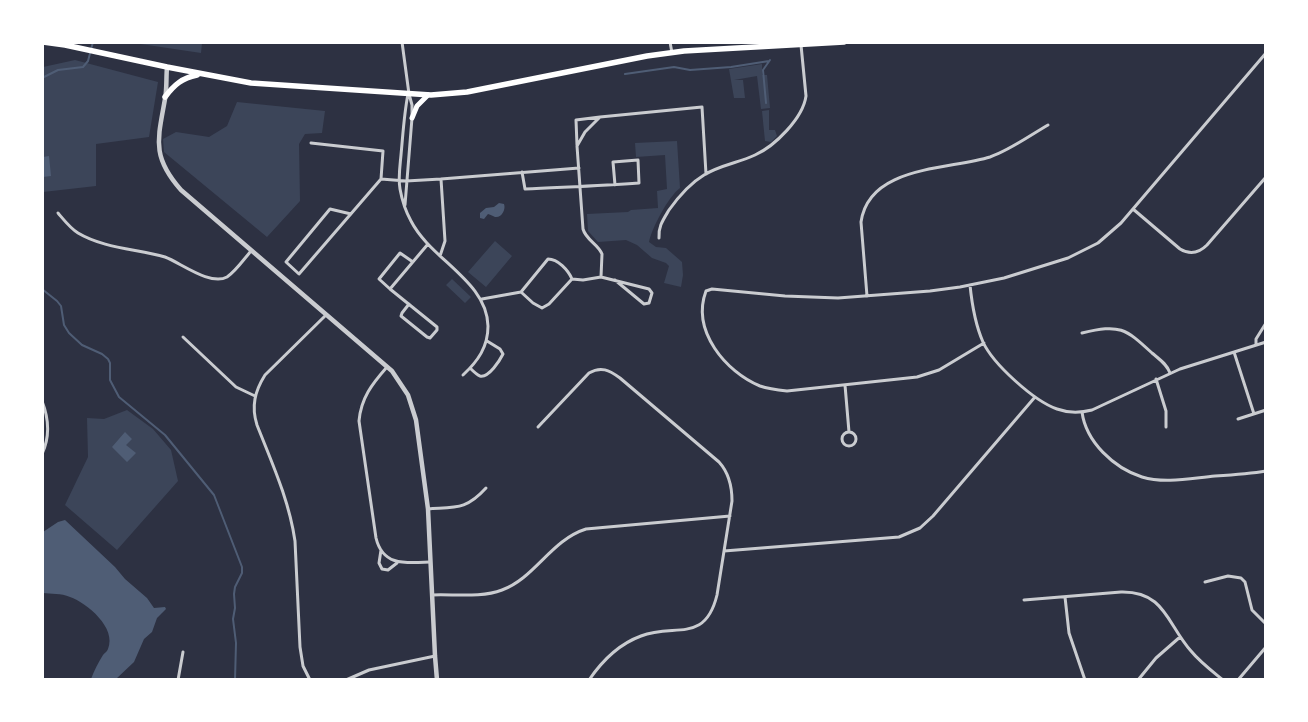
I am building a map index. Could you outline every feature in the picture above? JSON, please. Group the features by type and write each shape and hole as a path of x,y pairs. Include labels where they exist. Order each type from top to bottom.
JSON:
{"main road":[{"path":"43,42 66,45 167,68 271,85 428,95 467,92 648,56 766,44 801,45 844,42"},
{"path":"166,97 186,77 202,74"},
{"path":"412,118 417,106 428,95"}],"street":[{"path":"402,42 408,94 412,105 404,206"},
{"path":"670,42 672,53"},
{"path":"659,238 658,232 662,222 680,194 689,186 706,174 764,150 799,115 806,96 801,45"},
{"path":"984,343 951,363 928,374 904,380 787,391 766,388 751,381 728,364 715,349 706,329 703,315 704,302 706,291 712,289 814,298 930,292 1004,278 1077,254 1098,243 1133,209 1266,53"},
{"path":"167,68 166,97 158,132 161,157 166,170 181,190 386,367 404,387 413,408 428,509 437,680"},
{"path":"408,94 399,187 404,206 411,221 428,244 471,286 482,300 488,321 487,341 480,356 463,375"},
{"path":"601,277 601,250 585,235 583,229 576,120 702,107 706,174"},
{"path":"577,146 585,132 600,117"},
{"path":"867,296 861,222 862,214 868,201 879,189 915,172 993,156 1048,125"},
{"path":"312,143 383,151 381,179 351,214 299,274 286,262 330,209 351,214"},
{"path":"522,172 524,189 581,187 616,185 639,183 638,160 614,162 616,185"},
{"path":"381,179 406,181 579,168"},
{"path":"1133,209 1180,249 1185,252 1194,253 1208,245 1266,177"},
{"path":"440,256 445,241 441,179"},
{"path":"58,213 77,233 96,241 165,257 208,278 218,279 227,276 251,251"},
{"path":"390,289 428,244"},
{"path":"409,304 401,316 427,338 430,338 437,330 437,327 379,279 400,253 413,262"},
{"path":"482,300 521,292 548,259 555,260 567,270 572,279"},
{"path":"572,279 583,280 601,277 615,280 649,289 652,293 649,303 644,304 615,280"},
{"path":"521,292 542,308 549,304 572,279"},
{"path":"970,285 975,319 984,343 1002,368 1035,397 1058,409 1082,412 1098,408 1170,373 1266,342"},
{"path":"310,680 301,652 293,525 287,502 255,418 255,396 265,375 326,315"},
{"path":"1256,345 1256,339 1266,323"},
{"path":"1082,333 1110,328 1126,332 1166,365 1170,373"},
{"path":"183,337 236,387 255,396"},
{"path":"470,368 480,376 487,375 503,354 500,349 487,341"},
{"path":"1234,352 1254,414"},
{"path":"386,367 367,391 361,406 360,421 376,538 381,550 389,558 397,562 430,562"},
{"path":"538,427 589,373 597,369 607,370 620,378 723,466 732,488 730,516 714,606 705,620 685,630 656,632 632,639 611,654 588,680"},
{"path":"1156,379 1166,412 1166,427"},
{"path":"845,385 849,432"},
{"path":"724,551 884,539 910,533 933,516 1035,397"},
{"path":"42,401 48,425 46,443 42,454"},
{"path":"1238,419 1266,410"},
{"path":"1082,412 1087,431 1095,444 1125,469 1143,477 1168,480 1266,471"},
{"path":"849,432 854,434 856,440 854,445 850,446 844,443 842,438 849,432"},
{"path":"428,509 457,507 468,504 486,488"},
{"path":"432,595 487,594 500,591 523,578 570,536 586,529 730,516"},
{"path":"381,550 379,562 382,569 388,570 397,562"},
{"path":"1205,582 1228,576 1242,578 1245,582 1252,610 1266,624"},
{"path":"1024,600 1121,592 1148,597 1159,605 1198,660 1223,680"},
{"path":"1065,597 1069,633 1085,680"},
{"path":"1138,680 1156,658 1180,637"},
{"path":"1238,680 1266,647"},
{"path":"178,680 184,652"},
{"path":"346,680 369,670 435,656"}],"shaded area":[{"path":"134,43 202,43 201,53"},
{"path":"75,60 158,82 149,137 96,144 96,186 43,192 43,67"},
{"path":"762,64 762,75 767,75 770,108 761,109 757,76 734,80 743,80 745,98 734,98 729,69"},
{"path":"237,102 325,111 322,133 305,134 299,144 300,201 267,237 164,152 163,139 176,132 209,137 227,126"},
{"path":"769,110 769,130 775,130 777,136 771,142 765,141 762,111"},
{"path":"677,141 680,188 675,192 661,213 649,242 656,247 666,248 682,262 683,275 681,287 664,283 669,266 652,258 637,245 626,240 598,242 588,231 587,214 658,208 657,191 667,189 665,155 636,157 635,143"},
{"path":"49,156 51,176 43,177 43,157"},
{"path":"499,203 504,204 504,211 500,216 495,217 488,214 484,219 480,218 480,213 486,208 494,207"},
{"path":"495,241 512,256 486,287 468,272"},
{"path":"452,279 471,297 465,303 446,285"},
{"path":"127,410 153,429 171,450 178,481 117,550 65,505 88,457 87,418 104,419"},
{"path":"125,432 132,439 126,445 136,453 127,462 112,447"},
{"path":"65,520 147,598 154,608 165,607 166,609 157,618 152,632 144,639 134,662 116,679 91,679 103,654 108,650 110,641 108,633 99,617 77,600 70,597 60,594 43,593 43,532 58,522"}],"waterway":[{"path":"42,78 58,70 83,67 88,61 93,42"},
{"path":"766,103 763,70 770,60"},
{"path":"625,74 674,67 690,70 731,67 769,61"},
{"path":"42,289 61,306 64,325 69,333 82,345 102,354 108,359 110,363 110,380 119,397 165,435 214,495 242,567 242,573 235,587 234,594 235,680"}]}
